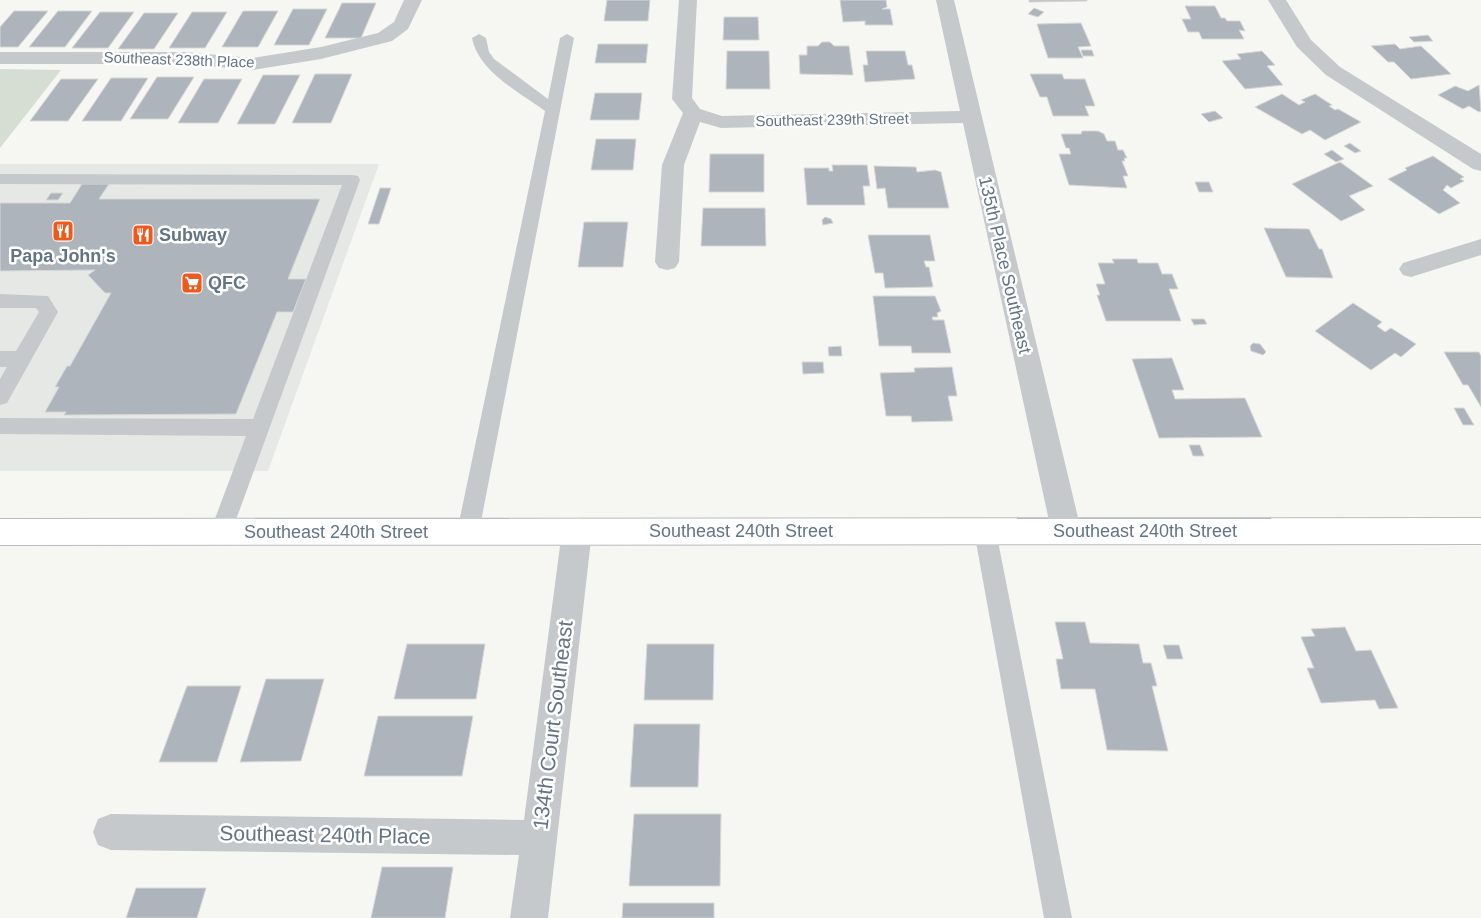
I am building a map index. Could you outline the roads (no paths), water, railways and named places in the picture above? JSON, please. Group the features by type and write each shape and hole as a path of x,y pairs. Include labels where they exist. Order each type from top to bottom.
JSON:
{"main road":[{"name":"Southeast 240th Street","path":"0,532 1481,531"}],"street":[{"name":"Southeast 238th Place","path":"0,58 183,58 253,64 321,53 385,37 402,25 413,0"},
{"path":"666,262 673,165 693,113 682,99 688,0"},
{"name":"135th Place Southeast","path":"946,0 1066,530"},
{"path":"1277,0 1304,43 1333,70 1481,164"},
{"name":"Southeast 239th Street","path":"693,113 721,122 972,118"},
{"path":"1411,269 1481,247"},
{"name":"134th Court Southeast","path":"529,918 577,531"},
{"name":"Southeast 240th Place","path":"111,832 539,838"}],"lane":[{"path":"480,38 482,52 489,62 553,110"},
{"path":"468,532 567,38"},
{"path":"0,179 352,180 221,532"},
{"path":"0,301 41,302 49,312 0,397"},
{"path":"0,359 22,359"},
{"path":"0,426 260,428"},
{"path":"985,531 1058,918"}],"place":[{"name":"Papa John's","path":"63,231"},
{"name":"Subway","path":"143,235"},
{"name":"QFC","path":"192,283"}]}
